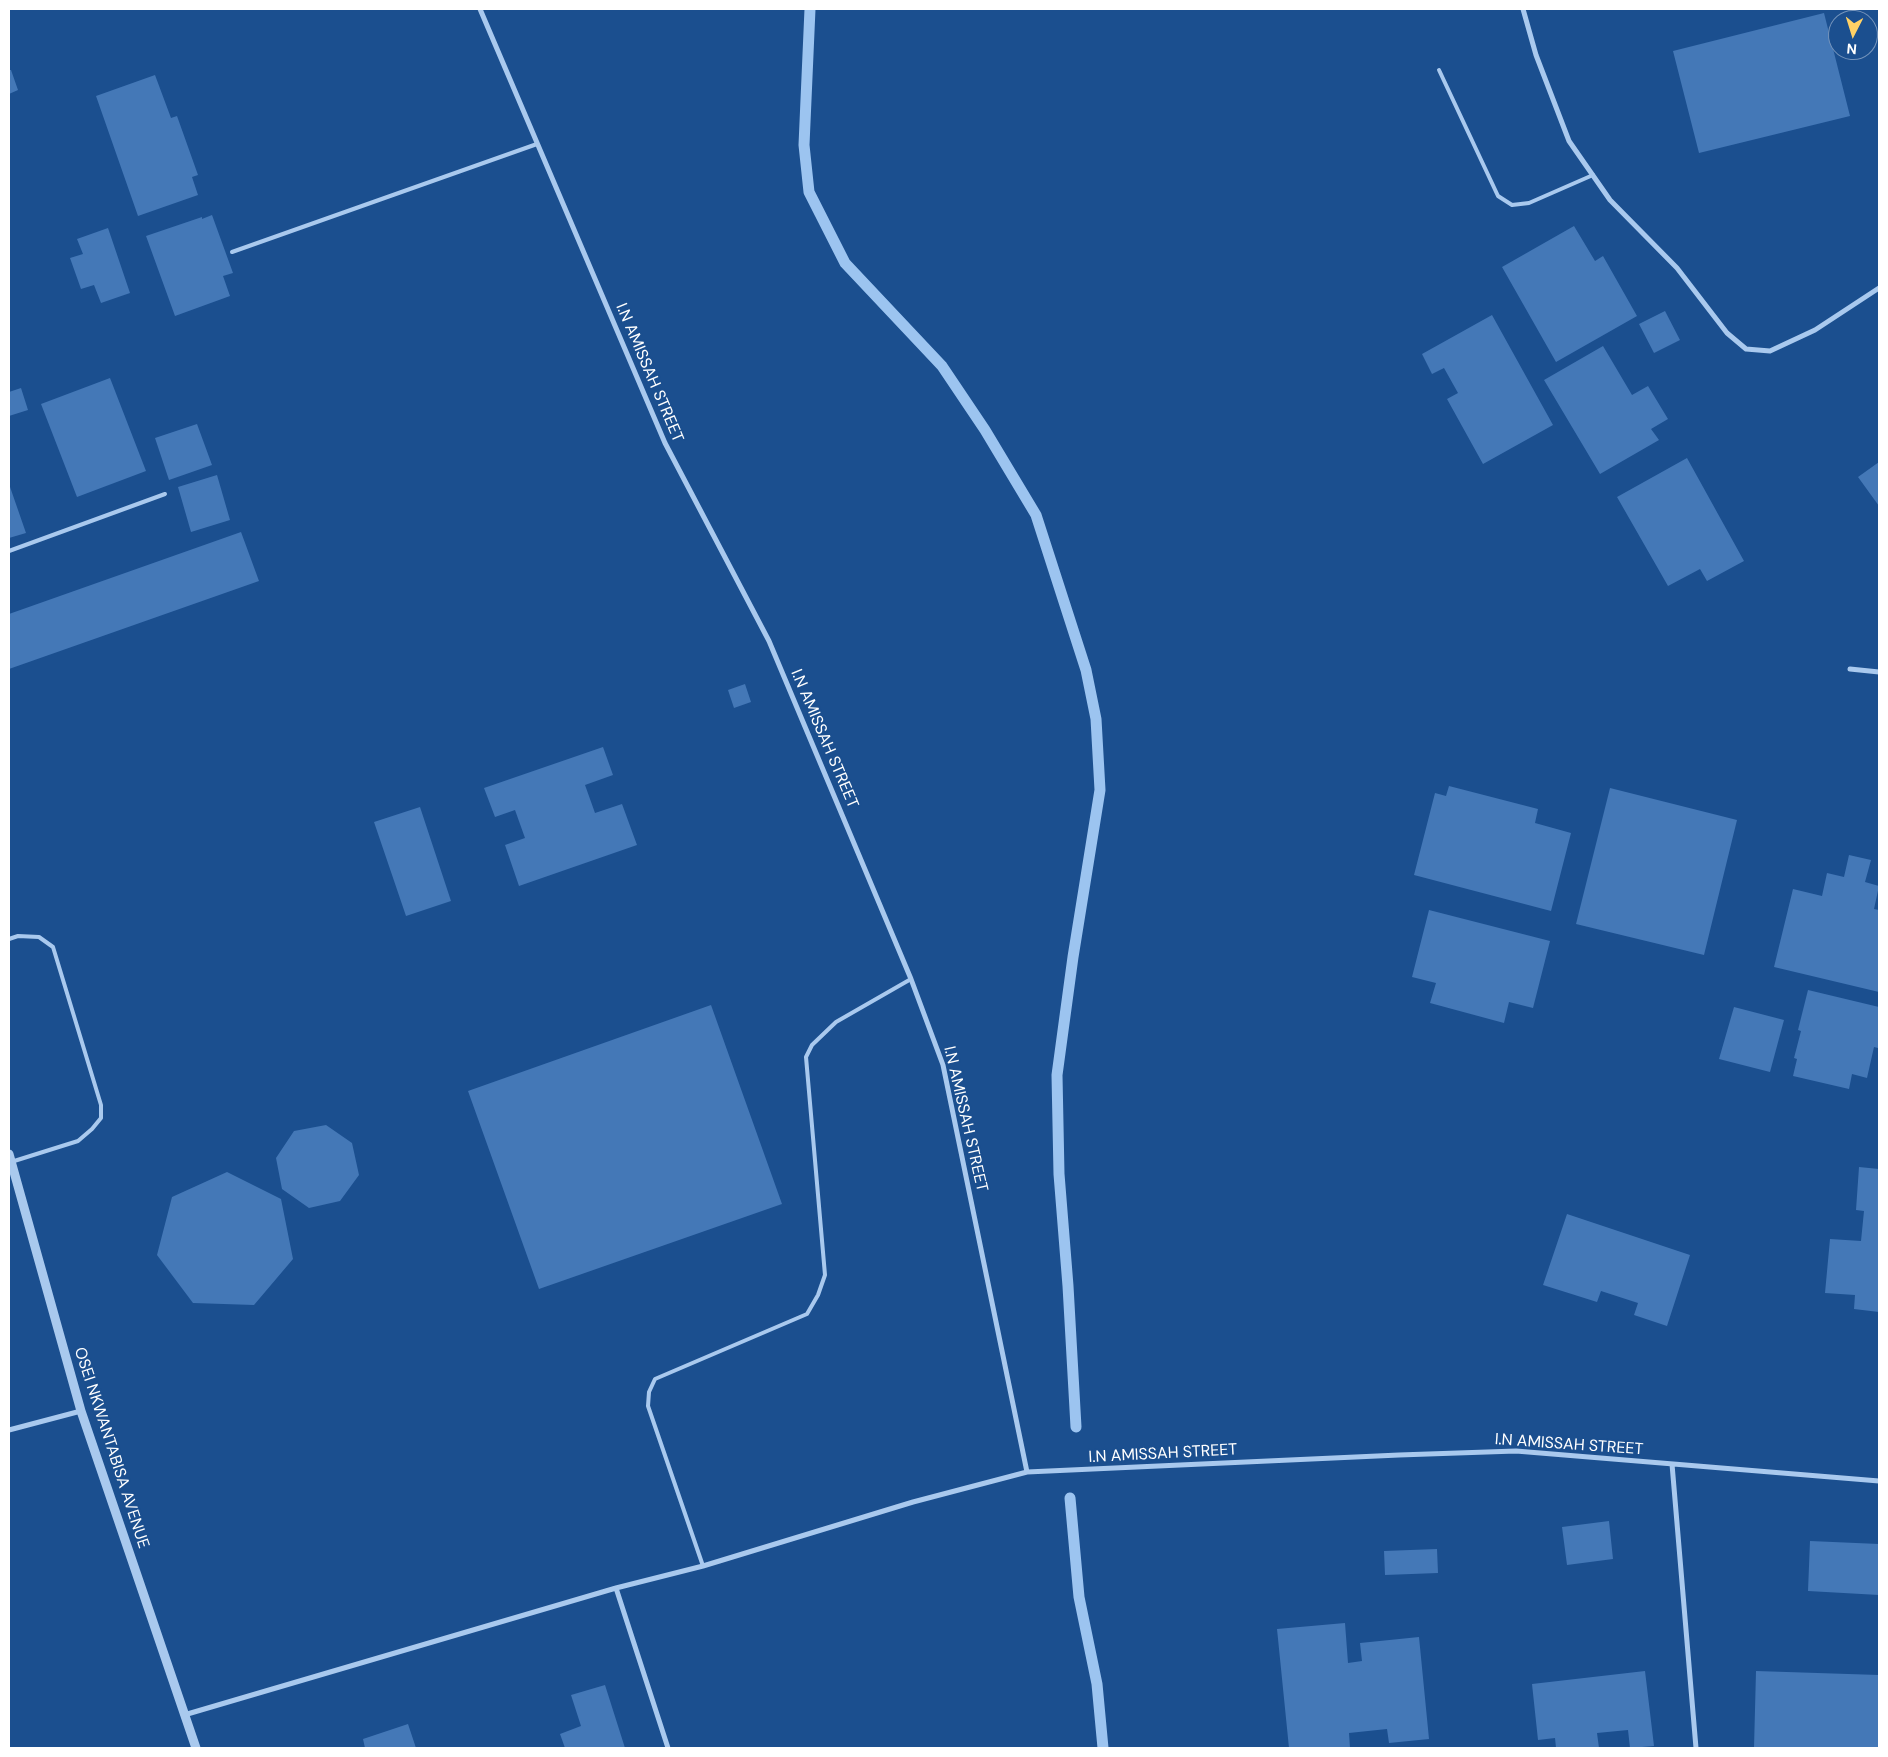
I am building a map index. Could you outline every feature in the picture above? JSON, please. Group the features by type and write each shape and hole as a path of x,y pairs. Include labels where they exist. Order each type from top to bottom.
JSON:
{"street":[{"name":"I.N AMISSAH STREET","path":"480,9 665,443 769,641 911,978 944,1065 1027,1472 1516,1451 1879,1481"},
{"path":"1523,9 1536,55 1569,141 1610,200 1677,268 1727,333 1746,349 1770,351 1815,330 1879,288"},
{"path":"1850,669 1879,672"},
{"name":"OSEI NKWANTABISA AVENUE","path":"10,1158 81,1411 196,1748"},
{"path":"9,1430 81,1411"},
{"path":"1672,1464 1696,1748"},
{"path":"184,1716 616,1588 703,1566 913,1502 1027,1472"},
{"path":"616,1588 668,1748"}],"lane":[{"path":"1439,70 1498,196 1512,205 1529,203 1593,175"},
{"path":"232,252 538,144"},
{"path":"9,551 165,494"},
{"path":"9,939 18,936 39,937 52,947 101,1105 101,1118 78,1141 10,1158"},
{"path":"703,1566 648,1406 649,1392 655,1379 808,1314 818,1295 825,1275 806,1057 812,1045 836,1022 911,978"}],"building":[{"path":"1824,13 1828,29 1828,60 1836,60 1850,116 1699,153 1673,51"},
{"path":"9,70 11,70 18,90 9,94"},
{"path":"155,75 171,118 177,116 198,175 192,177 198,195 138,216 96,96"},
{"path":"212,215 233,273 223,276 230,296 175,316 146,236"},
{"path":"1574,226 1595,261 1603,256 1637,316 1556,362 1502,267"},
{"path":"108,228 130,293 101,303 94,285 81,289 70,258 83,254 77,239"},
{"path":"1665,311 1680,340 1654,353 1639,324"},
{"path":"1492,315 1553,425 1483,464 1447,399 1458,393 1444,368 1432,374 1422,354"},
{"path":"1603,346 1632,395 1648,386 1668,419 1651,429 1659,440 1600,474 1544,380"},
{"path":"110,378 146,471 77,497 41,404"},
{"path":"21,388 28,410 9,416 9,392"},
{"path":"197,424 212,465 169,480 155,438"},
{"path":"1687,458 1744,561 1707,581 1700,569 1668,586 1617,497"},
{"path":"1879,462 1879,506 1858,477"},
{"path":"217,475 230,520 191,532 178,487"},
{"path":"9,484 26,533 9,538"},
{"path":"241,532 259,581 9,669 9,614"},
{"path":"745,684 751,702 734,708 728,690"},
{"path":"603,747 613,775 585,785 595,813 622,804 637,845 519,886 505,845 525,838 515,810 495,817 484,788"},
{"path":"1449,786 1538,809 1535,823 1571,833 1551,911 1414,875 1435,793 1446,796"},
{"path":"1610,788 1737,820 1704,955 1576,924"},
{"path":"420,807 451,901 406,916 374,822"},
{"path":"1849,855 1871,860 1865,882 1879,886 1874,909 1879,910 1879,992 1774,967 1793,889 1822,896 1827,873 1844,877"},
{"path":"1429,910 1550,941 1533,1008 1509,1002 1504,1023 1430,1003 1436,983 1412,977"},
{"path":"1808,990 1879,1007 1878,1048 1874,1047 1867,1078 1852,1074 1849,1089 1793,1076 1797,1059 1794,1058 1801,1031 1798,1030"},
{"path":"711,1005 782,1204 539,1289 468,1091"},
{"path":"1734,1007 1784,1020 1770,1072 1719,1059"},
{"path":"326,1125 352,1143 359,1175 340,1201 309,1208 282,1189 276,1158 294,1131"},
{"path":"1859,1167 1879,1169 1879,1312 1854,1309 1855,1295 1825,1293 1830,1239 1861,1241 1864,1211 1856,1210"},
{"path":"227,1172 281,1199 293,1259 254,1305 193,1303 157,1255 172,1197"},
{"path":"1567,1214 1690,1255 1667,1326 1634,1315 1638,1303 1601,1291 1597,1302 1543,1285"},
{"path":"1609,1521 1613,1559 1567,1565 1562,1527"},
{"path":"1810,1541 1879,1544 1879,1595 1808,1591"},
{"path":"1437,1549 1438,1573 1385,1575 1384,1551"},
{"path":"1345,1623 1348,1663 1362,1661 1360,1643 1419,1637 1429,1739 1389,1743 1387,1729 1349,1733 1350,1748 1289,1748 1277,1629"},
{"path":"1645,1671 1654,1746 1630,1748 1628,1730 1597,1733 1599,1748 1556,1748 1555,1738 1538,1740 1532,1684"},
{"path":"1756,1671 1879,1675 1879,1748 1754,1748"},
{"path":"605,1685 625,1748 565,1748 560,1734 581,1726 571,1695"},
{"path":"408,1724 416,1748 365,1748 363,1739"}],"waterway":[{"path":"810,9 804,145 809,192 845,263 942,366 985,430 1036,515 1086,670 1096,719 1100,790 1073,957 1057,1075 1059,1174 1076,1427"},
{"path":"1070,1498 1079,1597 1097,1684 1103,1748"}]}
